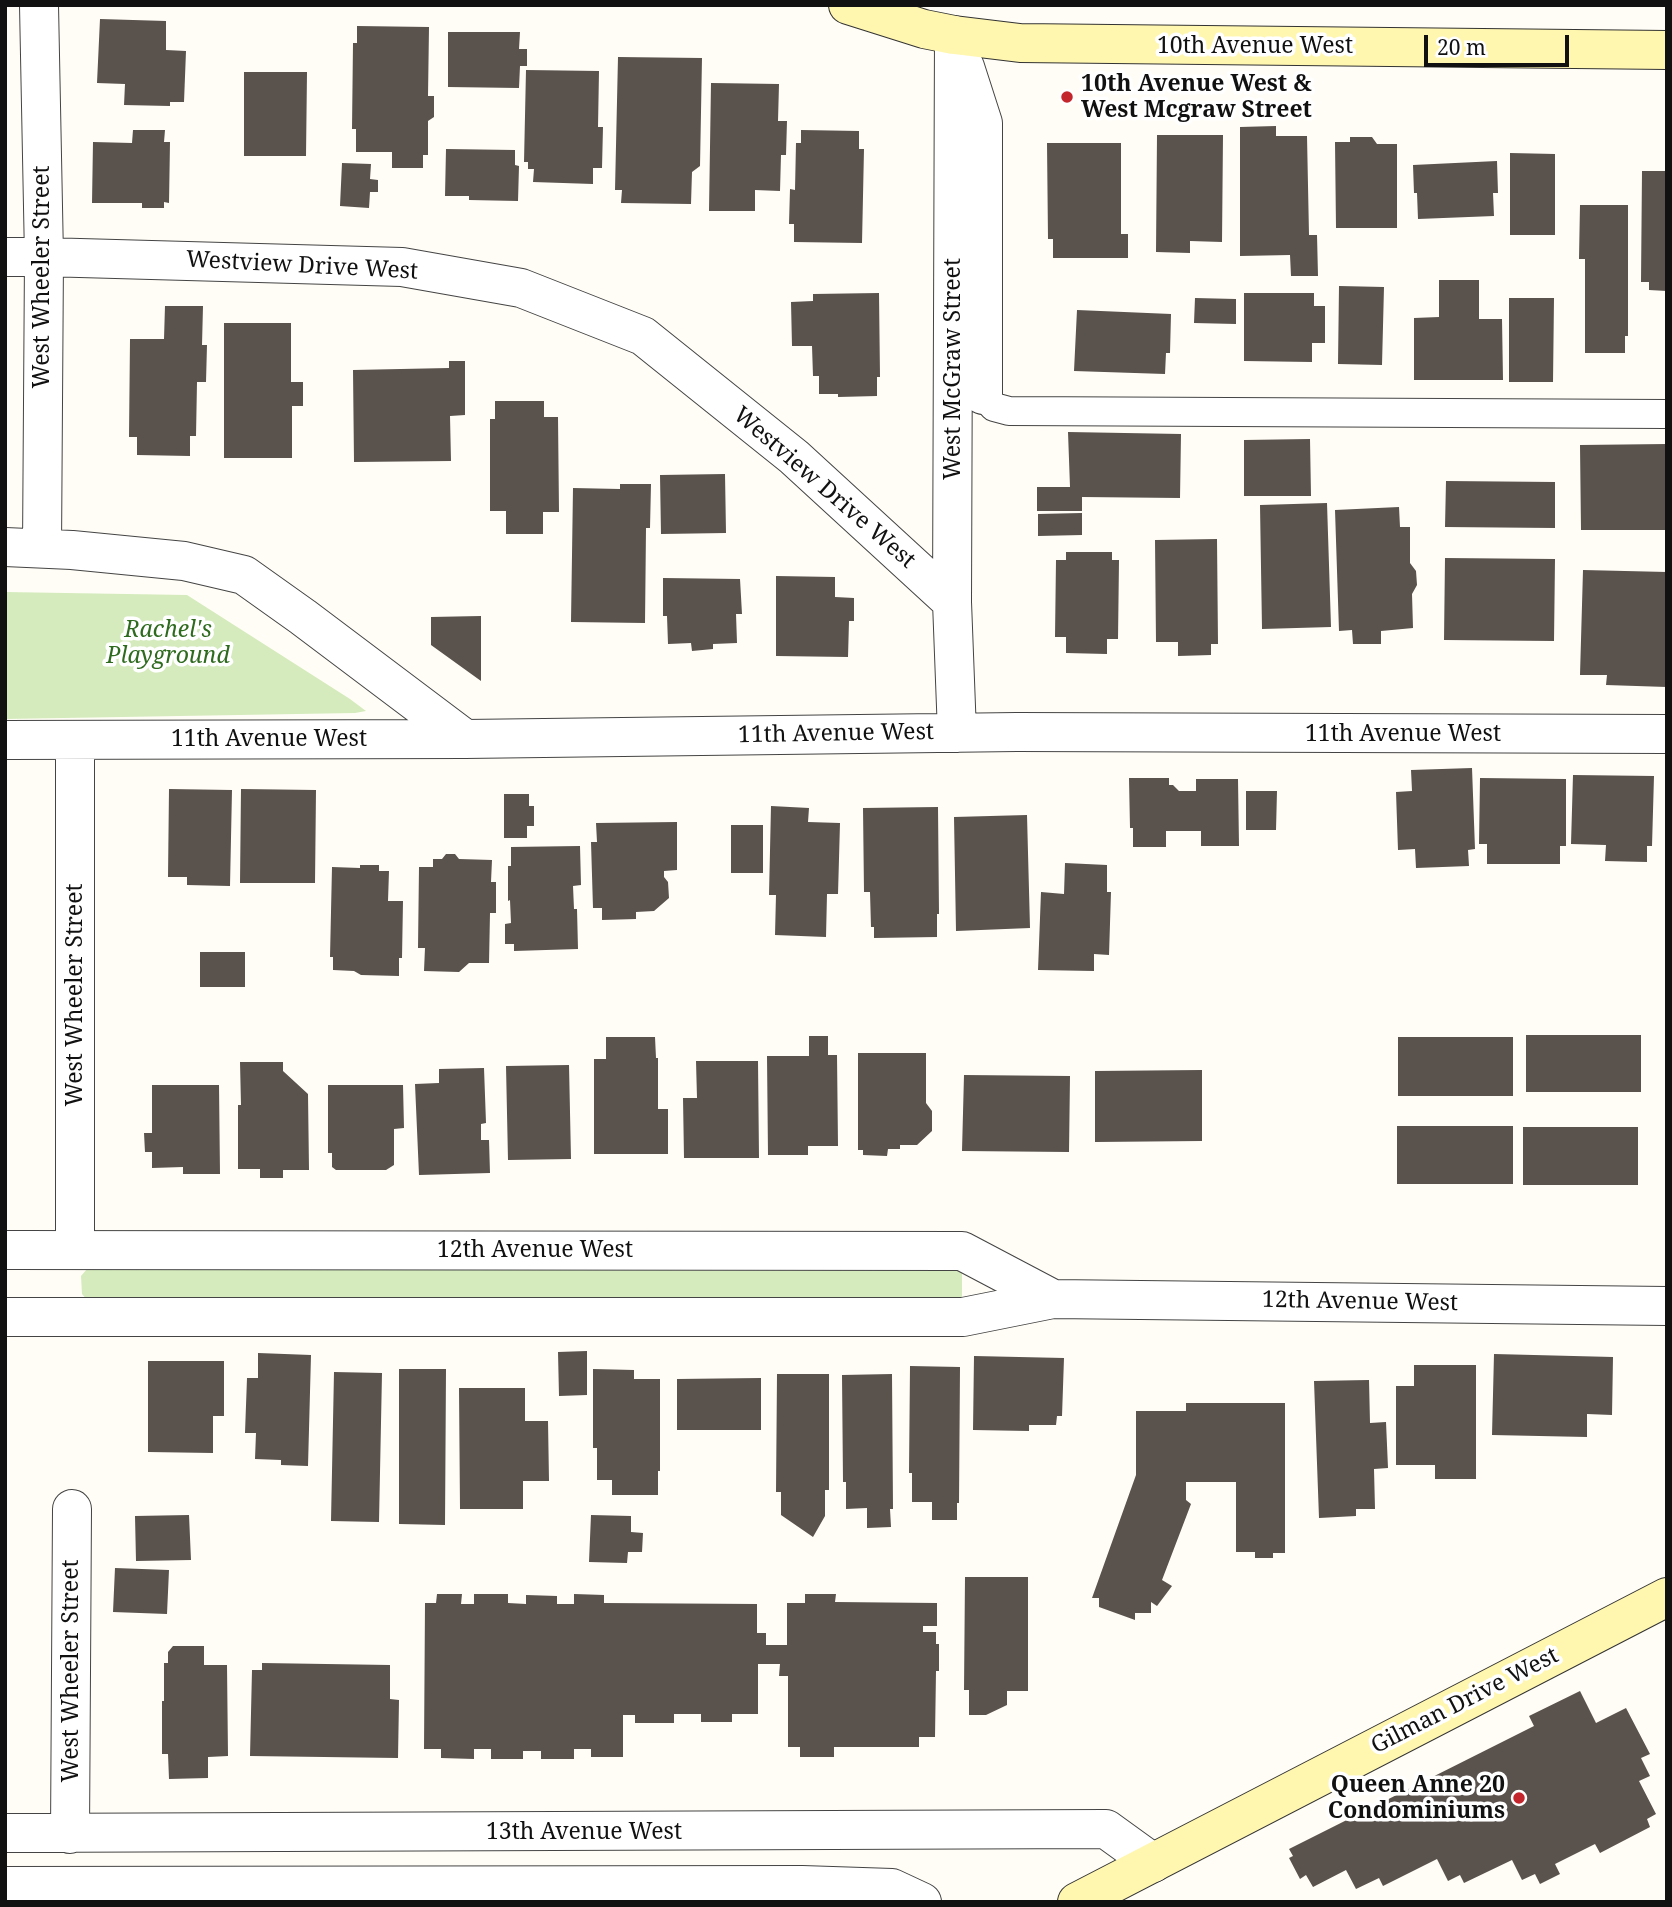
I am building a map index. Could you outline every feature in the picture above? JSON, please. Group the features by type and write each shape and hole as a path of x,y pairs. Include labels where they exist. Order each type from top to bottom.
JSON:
{"street":[{"name":"West Wheeler Street","path":"23,548 44,257 39,5"},
{"name":"10th Avenue West","path":"848,5 924,29 957,20 1020,43 1667,50"},
{"path":"957,20 983,123 983,395"},
{"name":"West McGraw Street","path":"957,20 952,602 957,733"},
{"name":"Westview Drive West","path":"5,257 402,267 521,288 643,336 794,457 952,602"},
{"path":"23,548 184,561 244,575 465,739"},
{"name":"11th Avenue West","path":"5,740 465,739 957,733 1667,734"},
{"name":"West Wheeler Street","path":"75,740 75,1250"},
{"name":"12th Avenue West","path":"5,1250 962,1251 1053,1299"},
{"name":"12th Avenue West","path":"5,1317 963,1317 1053,1299 1667,1306"},
{"name":"West Wheeler Street","path":"70,1834 72,1509"},
{"name":"Gilman Drive West","path":"1077,1902 1667,1597"},
{"name":"13th Avenue West","path":"5,1833 1106,1829 1153,1863"},
{"path":"5,1886 786,1893 891,1888 922,1902"}],"lane":[{"path":"983,395 994,407 1009,411 1667,414"}],"green space":[{"name":"Rachel's Playground","path":"5,592 187,595 366,711 5,719"},
{"path":"87,1269 962,1271 962,1298 88,1301 82,1294 81,1276"}],"building":[{"path":"100,19 166,21 166,50 186,51 184,102 170,102 170,106 124,105 125,84 97,83"},
{"path":"357,26 429,27 428,96 434,96 434,117 428,121 428,155 423,155 423,168 392,168 392,152 356,152 356,129 352,129 353,43 357,43"},
{"path":"448,32 520,32 519,49 527,49 527,66 520,66 519,88 448,87"},
{"path":"618,57 702,58 700,166 692,172 691,204 621,203 622,190 615,190"},
{"path":"526,70 599,71 598,127 603,127 602,168 593,168 593,184 533,182 534,169 528,169 528,162 524,162"},
{"path":"244,72 307,72 306,156 244,156"},
{"path":"711,83 779,84 778,121 787,121 786,155 781,155 780,191 755,190 755,211 709,211"},
{"path":"1276,126 1276,136 1307,136 1309,235 1317,235 1318,276 1291,276 1290,255 1240,256 1240,127"},
{"path":"133,130 165,130 164,142 170,142 169,203 164,202 164,208 142,208 142,203 92,203 93,142 132,143"},
{"path":"801,130 859,131 859,149 864,149 862,243 794,242 794,224 789,224 790,189 795,190 796,143 801,143"},
{"path":"1157,135 1223,135 1222,242 1190,241 1190,253 1156,252"},
{"path":"1350,137 1372,137 1377,144 1397,144 1397,228 1336,228 1335,142 1350,142"},
{"path":"1047,143 1121,143 1121,234 1128,234 1128,258 1053,258 1053,239 1048,239"},
{"path":"446,149 515,150 515,165 519,166 518,201 469,200 469,196 445,196"},
{"path":"1510,153 1555,154 1555,235 1510,235"},
{"path":"1497,161 1498,193 1493,193 1494,216 1418,219 1413,165"},
{"path":"342,163 371,164 370,179 378,180 378,192 370,192 369,208 340,206"},
{"path":"1642,171 1667,171 1667,291 1649,290 1649,282 1641,282"},
{"path":"1580,205 1628,205 1628,336 1625,336 1625,353 1585,353 1585,259 1579,259"},
{"path":"1439,280 1479,280 1479,319 1502,319 1503,380 1414,380 1414,318 1439,317"},
{"path":"1339,286 1384,287 1382,365 1338,364"},
{"path":"879,293 880,377 877,377 877,396 838,397 838,394 819,394 819,376 813,376 812,346 792,346 791,302 813,301 813,294"},
{"path":"1244,293 1314,293 1314,306 1325,306 1325,343 1312,343 1312,362 1244,361"},
{"path":"1195,298 1236,299 1236,324 1194,323"},
{"path":"1509,298 1554,298 1553,382 1509,382"},
{"path":"165,306 203,306 202,345 207,345 206,382 197,382 196,436 190,436 190,456 137,455 137,437 129,437 130,339 164,339"},
{"path":"1077,310 1171,314 1170,353 1166,353 1165,374 1074,371"},
{"path":"224,323 291,323 291,382 303,382 303,406 292,406 292,458 224,458"},
{"path":"449,361 465,361 465,415 450,416 451,461 354,462 353,370 449,368"},
{"path":"495,401 544,401 544,417 558,417 559,512 543,512 543,534 506,534 506,511 490,511 490,419 495,419"},
{"path":"1068,432 1181,434 1180,498 1082,497 1082,511 1037,511 1037,487 1070,487"},
{"path":"1310,439 1311,496 1244,496 1244,440"},
{"path":"1667,444 1667,530 1581,530 1580,445"},
{"path":"725,474 726,533 661,534 660,475"},
{"path":"1446,481 1555,482 1555,528 1445,527"},
{"path":"620,484 651,484 650,528 646,528 645,623 571,622 573,488 620,489"},
{"path":"1327,503 1331,627 1262,629 1260,505"},
{"path":"1399,507 1400,527 1410,527 1410,563 1416,571 1417,585 1412,594 1413,628 1381,631 1381,644 1353,644 1352,630 1339,631 1335,510"},
{"path":"1082,513 1082,535 1038,536 1038,514"},
{"path":"1217,539 1218,644 1211,644 1211,655 1178,656 1178,642 1156,642 1155,540"},
{"path":"1066,552 1112,552 1112,560 1119,560 1118,639 1107,639 1107,654 1066,653 1066,637 1055,637 1056,560 1066,560"},
{"path":"1445,558 1555,559 1554,641 1444,640"},
{"path":"1583,570 1667,572 1667,687 1606,685 1607,675 1580,675"},
{"path":"776,576 835,577 835,597 854,598 854,621 849,621 848,657 776,656"},
{"path":"663,578 740,579 742,614 736,614 737,643 713,644 713,649 692,651 691,643 668,644 667,616 663,616"},
{"path":"481,616 481,681 431,645 431,617"},
{"path":"1472,768 1475,849 1468,850 1469,866 1416,868 1415,849 1398,850 1396,792 1412,791 1411,770"},
{"path":"1573,775 1654,776 1652,846 1647,846 1647,862 1605,861 1606,845 1571,844"},
{"path":"1129,778 1169,778 1169,785 1179,791 1196,791 1196,779 1238,779 1239,846 1201,846 1201,831 1166,831 1166,847 1133,847"},
{"path":"1480,778 1566,779 1566,846 1560,846 1560,864 1487,864 1487,844 1479,844"},
{"path":"169,789 232,790 230,886 187,885 187,877 168,877"},
{"path":"241,789 316,790 315,883 240,883"},
{"path":"1246,791 1277,791 1276,830 1246,830"},
{"path":"504,794 529,794 529,806 534,806 534,826 527,826 527,838 504,838"},
{"path":"771,806 809,808 808,822 840,823 838,894 827,894 826,937 775,935 776,895 769,895"},
{"path":"938,807 937,937 874,938 870,892 864,892 863,808"},
{"path":"1027,815 1030,928 956,931 954,817"},
{"path":"677,822 677,870 664,871 669,898 654,911 636,912 636,919 602,920 602,908 593,908 591,842 597,842 596,823"},
{"path":"731,825 763,825 763,873 731,873"},
{"path":"580,846 581,885 573,886 574,909 577,909 578,949 514,951 514,944 505,944 505,924 511,923 508,866 511,866 511,847"},
{"path":"446,854 455,854 459,859 492,860 491,882 496,882 496,913 490,913 489,963 469,963 459,972 424,971 425,948 418,948 419,867 433,867 433,859 442,859"},
{"path":"1065,863 1107,865 1107,892 1111,892 1109,955 1094,954 1094,971 1038,970 1041,892 1064,894"},
{"path":"360,865 379,865 379,871 389,871 388,901 403,901 399,976 361,975 354,971 333,970 333,957 330,957 332,867 360,868"},
{"path":"200,952 245,952 245,987 200,987"},
{"path":"1526,1035 1641,1035 1641,1092 1526,1092"},
{"path":"809,1036 828,1036 828,1055 837,1055 838,1146 808,1146 808,1155 768,1155 767,1056 809,1056"},
{"path":"606,1037 655,1037 658,1058 658,1109 668,1109 668,1154 594,1154 594,1059 606,1059"},
{"path":"1398,1037 1513,1037 1513,1096 1398,1096"},
{"path":"858,1053 926,1053 926,1103 932,1111 932,1131 917,1145 900,1145 900,1149 888,1149 887,1156 863,1155 863,1150 858,1150"},
{"path":"696,1061 758,1061 759,1158 684,1158 683,1098 697,1098"},
{"path":"240,1062 283,1062 283,1071 308,1094 309,1170 283,1170 283,1178 260,1178 260,1169 238,1169"},
{"path":"569,1065 571,1159 508,1160 506,1066"},
{"path":"484,1068 486,1123 481,1124 481,1140 489,1140 490,1173 419,1175 415,1084 439,1083 439,1069"},
{"path":"1202,1070 1202,1141 1095,1142 1095,1071"},
{"path":"964,1075 1070,1076 1069,1152 962,1151"},
{"path":"152,1085 219,1085 220,1174 183,1174 183,1167 152,1168 152,1152 145,1152 144,1133 152,1133"},
{"path":"328,1085 403,1085 404,1128 394,1129 394,1165 386,1170 336,1170 332,1167 332,1153 328,1153"},
{"path":"1397,1126 1513,1126 1513,1184 1397,1184"},
{"path":"1523,1127 1638,1127 1638,1185 1523,1185"},
{"path":"587,1351 587,1395 559,1396 558,1352"},
{"path":"258,1353 311,1355 308,1466 281,1465 281,1460 255,1459 256,1433 245,1433 247,1378 258,1378"},
{"path":"1494,1354 1613,1357 1612,1415 1587,1414 1587,1437 1492,1435"},
{"path":"974,1356 1064,1358 1062,1416 1057,1416 1056,1425 1029,1425 1029,1431 973,1430"},
{"path":"148,1361 224,1361 224,1416 213,1416 213,1453 148,1452"},
{"path":"1414,1365 1476,1365 1476,1479 1435,1479 1435,1465 1396,1465 1396,1386 1414,1386"},
{"path":"910,1366 960,1367 957,1520 932,1520 932,1502 912,1502 912,1473 909,1473"},
{"path":"399,1369 446,1369 445,1525 399,1524"},
{"path":"593,1369 634,1370 634,1379 660,1379 658,1495 612,1495 612,1480 597,1480 597,1448 593,1448"},
{"path":"334,1372 382,1373 379,1522 331,1521"},
{"path":"777,1374 829,1374 829,1490 825,1490 825,1516 813,1537 781,1515 781,1492 776,1492"},
{"path":"892,1374 891,1527 867,1528 867,1508 846,1509 846,1482 843,1482 842,1375"},
{"path":"761,1378 761,1430 677,1430 677,1379"},
{"path":"1369,1380 1370,1423 1386,1422 1388,1468 1374,1469 1375,1509 1356,1509 1356,1516 1319,1518 1314,1381"},
{"path":"459,1388 525,1388 525,1421 548,1421 549,1481 523,1481 523,1509 460,1509"},
{"path":"1186,1403 1285,1403 1285,1553 1273,1553 1273,1558 1255,1558 1255,1552 1236,1552 1236,1482 1186,1482 1186,1500 1191,1504 1162,1580 1172,1586 1157,1606 1151,1602 1151,1613 1135,1613 1135,1620 1099,1607 1099,1598 1092,1598 1136,1475 1136,1411 1186,1411"},
{"path":"189,1515 191,1560 136,1561 135,1516"},
{"path":"591,1515 631,1516 631,1532 643,1533 642,1552 628,1552 627,1563 589,1562"},
{"path":"115,1568 169,1570 167,1614 113,1612"},
{"path":"965,1577 1028,1577 1028,1691 1007,1691 1007,1705 986,1715 969,1715 969,1690 964,1690"},
{"path":"437,1594 462,1594 461,1604 474,1604 474,1594 508,1594 508,1603 526,1604 526,1595 557,1596 557,1604 574,1604 574,1594 604,1595 604,1603 757,1604 757,1633 766,1633 766,1645 787,1645 787,1603 805,1603 805,1594 836,1594 835,1602 937,1603 937,1626 923,1626 923,1632 936,1632 936,1644 939,1644 935,1737 919,1737 919,1747 834,1747 834,1757 800,1757 800,1747 788,1747 788,1676 779,1676 780,1664 758,1664 758,1714 732,1714 732,1722 701,1722 701,1714 674,1714 674,1723 635,1723 635,1715 623,1715 623,1757 591,1757 591,1749 574,1749 574,1759 541,1759 541,1751 523,1751 523,1759 491,1759 491,1749 474,1749 474,1759 441,1758 441,1749 424,1749 425,1603 436,1603"},
{"path":"173,1646 204,1646 204,1665 227,1665 228,1756 208,1757 208,1778 169,1779 168,1754 162,1754 164,1663 168,1663 168,1652"},
{"path":"262,1663 390,1665 390,1699 399,1700 398,1758 250,1756 252,1670 262,1670"},
{"name":"Queen Anne 20 Condominiums","path":"1580,1691 1596,1723 1626,1708 1650,1754 1641,1758 1650,1776 1639,1781 1656,1814 1647,1819 1650,1827 1600,1853 1595,1844 1555,1864 1560,1874 1540,1884 1535,1874 1522,1880 1512,1860 1464,1883 1460,1875 1448,1881 1437,1859 1383,1886 1379,1878 1356,1889 1346,1870 1313,1887 1306,1875 1300,1879 1289,1858 1293,1856 1289,1849 1534,1726 1529,1716"}],"place":[{"name":"10th Avenue West & West Mcgraw Street","path":"1067,97"},
{"name":"Queen Anne 20 Condominiums","path":"1519,1798"}]}
